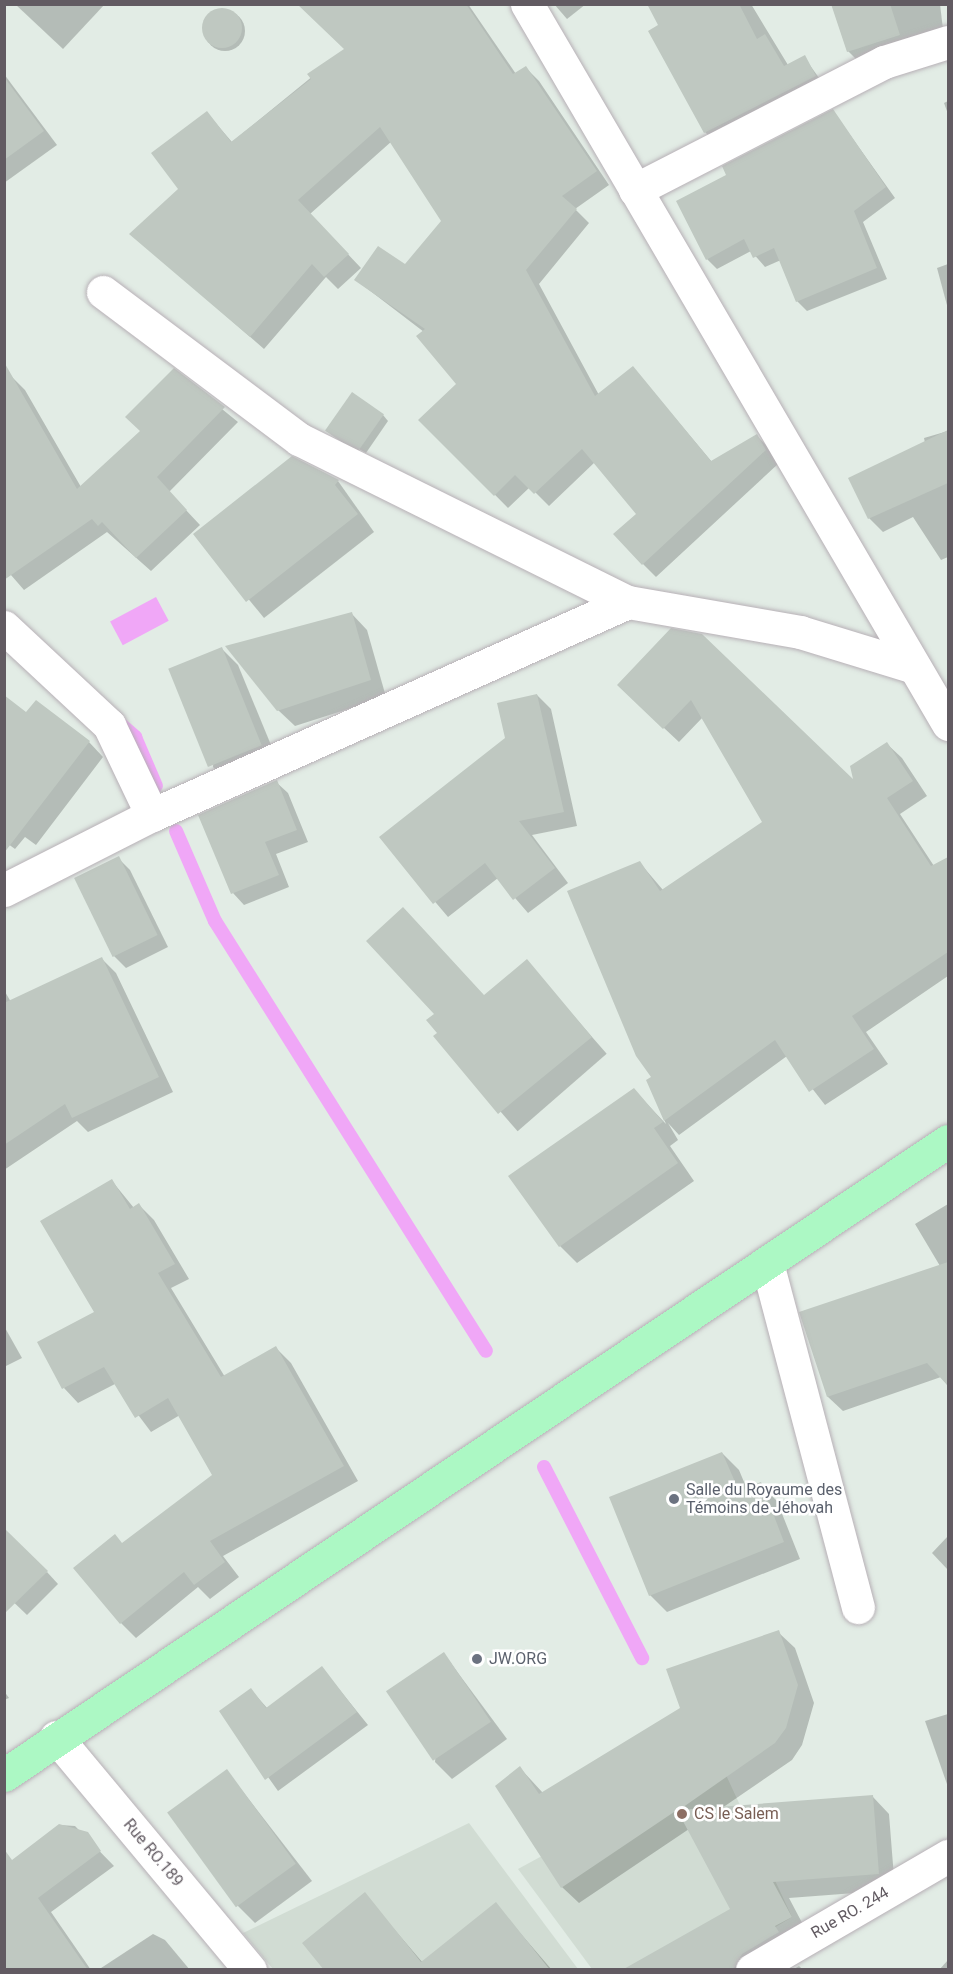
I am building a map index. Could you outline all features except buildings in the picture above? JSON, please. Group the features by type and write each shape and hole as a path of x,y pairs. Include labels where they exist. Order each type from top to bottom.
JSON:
{"main road":[{"path":"4,1774 948,1141"}],"street":[{"path":"526,4 911,666 948,724"},
{"path":"635,190 884,62 948,42"},
{"path":"103,292 299,439 628,602 800,632 911,666"},
{"path":"4,890 152,815 628,602"},
{"path":"4,627 109,725 152,815"},
{"path":"766,1263 858,1606"},
{"name":"Rue RO.189","path":"56,1737 250,1970"},
{"name":"Rue RO. 244","path":"752,1970 948,1856"}],"shaded area":[{"path":"156,597 169,621 123,645 110,621"},
{"name":"CS le Salem","path":"719,1760 792,1917 707,1969 592,1969 518,1869"},
{"path":"469,1823 578,1969 273,1969 243,1933"}],"waterway":[{"path":"118,722 135,737 156,786"},
{"path":"176,831 215,921 486,1351"},
{"path":"544,1467 642,1658"}],"place":[{"name":"Salle du Royaume des Témoins de Jéhovah","path":"674,1499"},
{"name":"JW.ORG","path":"477,1659"},
{"name":"CS le Salem","path":"682,1814"}]}
